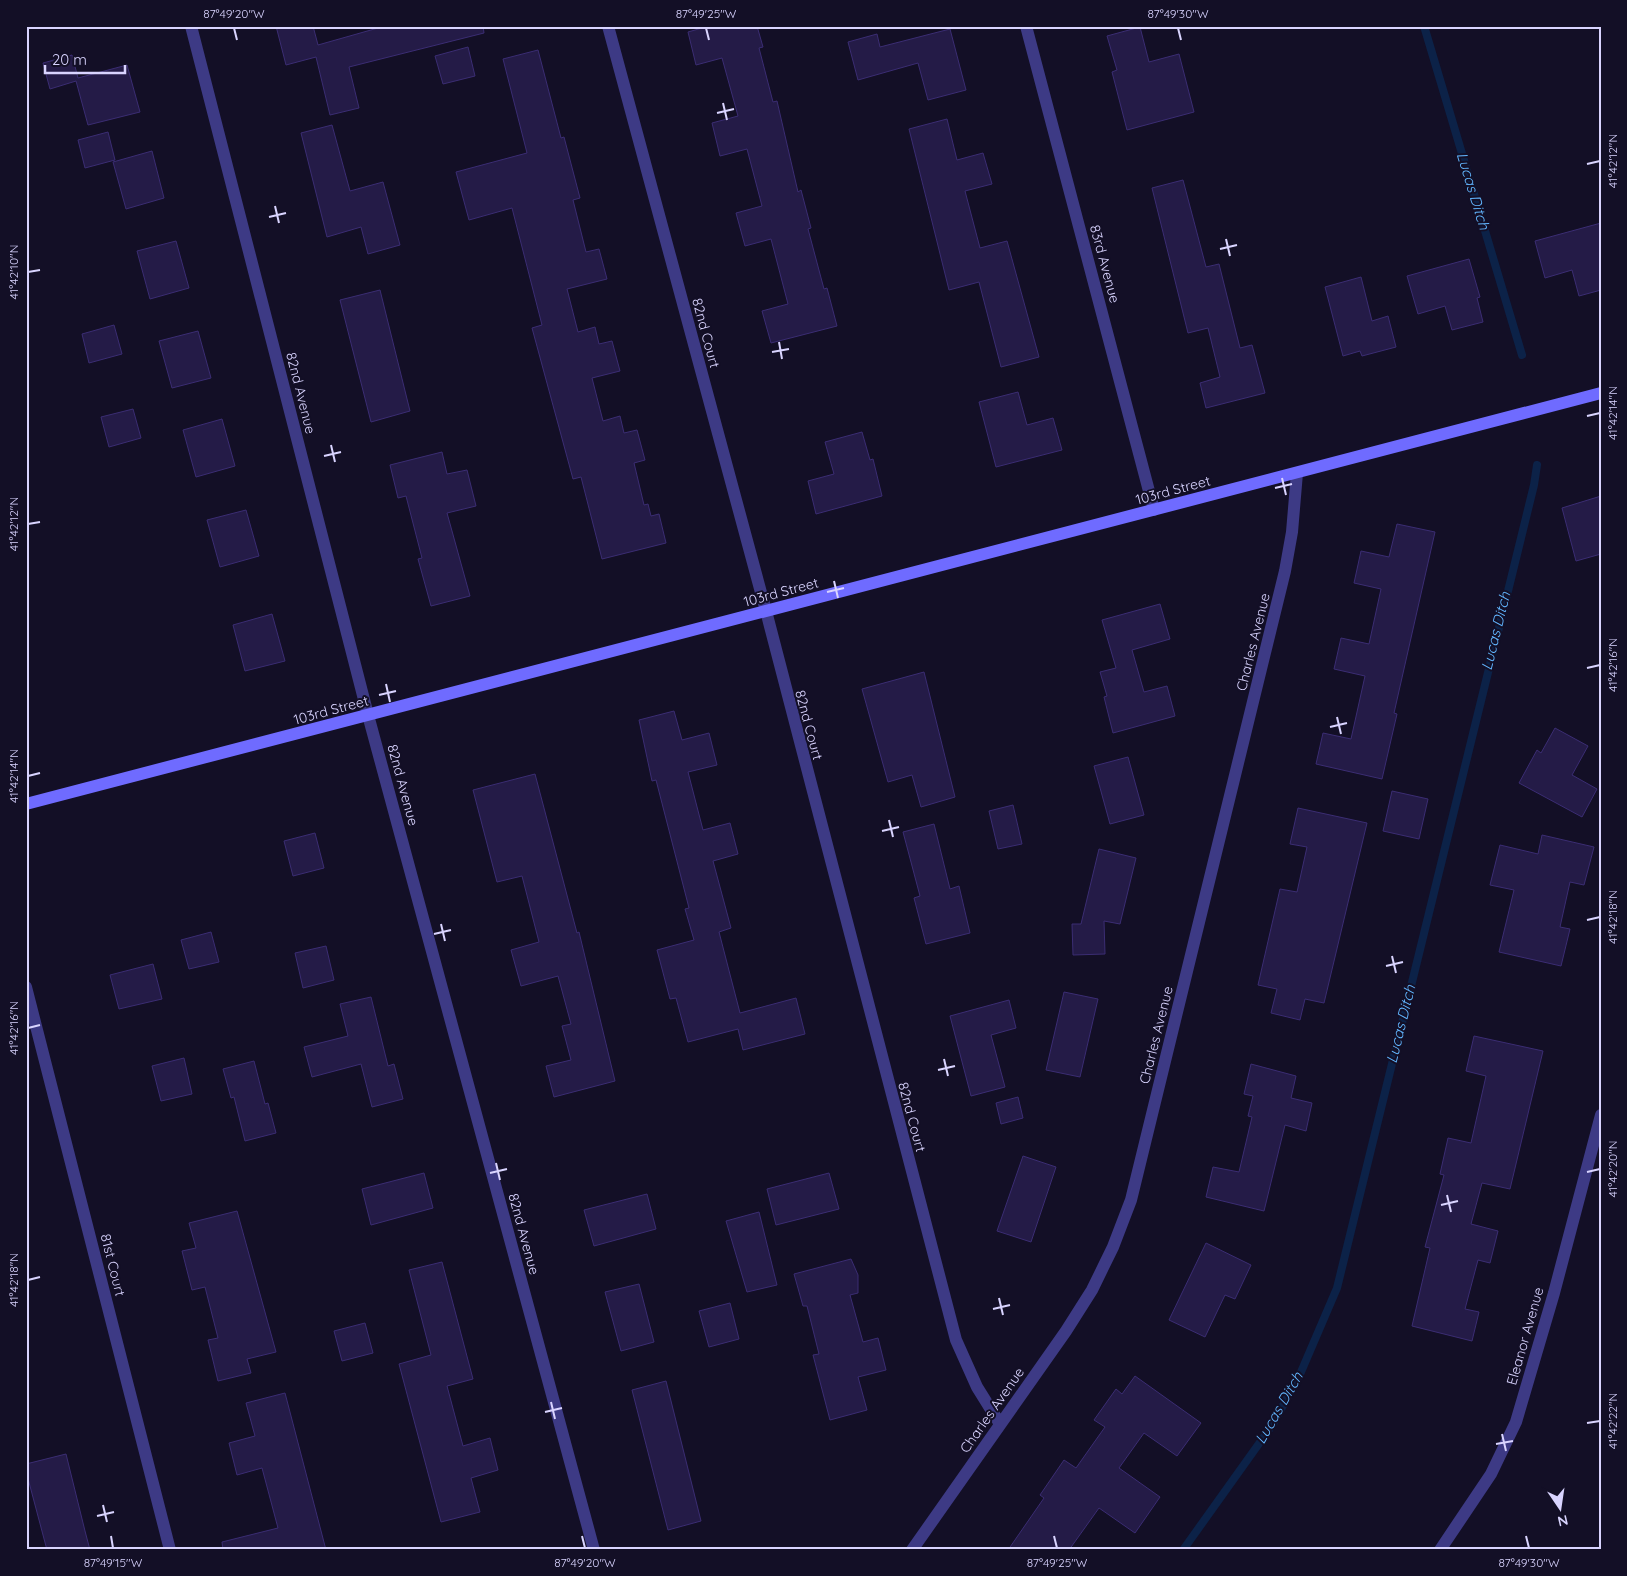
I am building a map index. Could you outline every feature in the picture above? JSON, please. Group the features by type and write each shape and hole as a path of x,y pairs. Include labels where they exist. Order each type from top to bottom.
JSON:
{"street":[{"name":"82nd Avenue","path":"191,26 368,715 594,1550"},
{"name":"82nd Court","path":"608,26 766,611 956,1340 977,1387 1000,1424"},
{"name":"83rd Avenue","path":"1026,26 1154,510"},
{"name":"103rd Street","path":"26,804 1601,393"},
{"name":"Charles Avenue","path":"912,1550 1066,1331 1092,1290 1112,1247 1130,1200 1285,572 1292,532 1297,473"},
{"name":"81st Court","path":"26,987 170,1550"},
{"name":"Eleanor Avenue","path":"1440,1550 1491,1474 1516,1422 1554,1293 1601,1115"}],"building":[{"path":"276,26 313,26 318,45 385,26 483,26 484,33 349,67 359,108 330,115 316,57 286,65"},
{"path":"709,26 757,26 763,47 759,48 773,102 777,101 798,192 801,190 811,228 808,229 824,289 827,288 837,326 771,343 762,311 788,304 771,239 745,246 736,213 762,206 747,149 720,156 712,123 738,116 722,58 696,65 688,32"},
{"path":"1140,27 1149,62 1179,54 1194,112 1127,130 1112,72 1117,70 1107,36"},
{"path":"950,29 966,90 928,100 918,63 858,80 848,42 877,34 880,47"},
{"path":"468,47 475,76 443,84 435,56"},
{"path":"538,50 561,138 564,137 580,198 573,200 586,252 599,249 607,279 567,289 578,332 595,327 599,344 612,341 620,371 592,378 603,421 620,416 624,433 637,430 645,460 634,463 644,505 648,504 651,516 659,514 666,543 602,559 581,477 573,479 532,328 542,325 512,208 469,220 456,172 527,153 503,59"},
{"path":"72,55 78,78 127,65 140,112 88,125 76,81 50,89 43,63"},
{"path":"947,119 957,160 983,153 992,184 965,191 980,248 1007,241 1039,357 1001,367 979,282 949,290 909,129"},
{"path":"332,125 350,191 383,182 400,245 368,254 361,227 327,237 301,133"},
{"path":"108,132 115,160 85,168 78,140"},
{"path":"152,151 164,198 126,209 113,162"},
{"path":"1183,180 1206,267 1219,264 1240,348 1252,345 1265,393 1206,408 1200,383 1220,377 1208,328 1188,333 1152,188"},
{"path":"1601,223 1601,290 1579,296 1572,270 1545,278 1535,241"},
{"path":"176,241 189,288 150,299 137,251"},
{"path":"1469,259 1480,297 1477,298 1483,322 1452,330 1445,306 1418,314 1407,276"},
{"path":"1361,277 1372,321 1388,316 1396,347 1362,356 1360,351 1343,356 1325,287"},
{"path":"380,290 410,411 371,422 340,300"},
{"path":"114,325 122,354 89,363 82,334"},
{"path":"198,331 211,378 172,388 159,341"},
{"path":"1018,392 1027,425 1053,418 1062,450 996,467 979,402"},
{"path":"133,409 141,438 109,447 101,417"},
{"path":"222,419 235,466 196,477 183,430"},
{"path":"862,432 870,460 873,459 882,496 816,514 808,481 834,474 825,442"},
{"path":"442,452 447,474 467,470 476,506 447,513 470,596 431,606 418,559 422,558 406,496 398,498 390,465"},
{"path":"1601,496 1601,554 1576,561 1562,508"},
{"path":"246,510 259,556 220,567 207,520"},
{"path":"1397,524 1435,532 1394,713 1397,714 1382,779 1316,764 1323,733 1351,739 1365,676 1334,669 1341,638 1369,644 1381,589 1354,583 1361,551 1389,557"},
{"path":"1160,604 1170,639 1132,650 1144,692 1167,686 1175,716 1113,733 1104,697 1107,696 1100,672 1116,668 1102,620"},
{"path":"272,614 285,661 245,671 233,625"},
{"path":"924,672 955,797 921,807 912,775 888,782 862,689"},
{"path":"674,711 682,740 709,733 717,765 688,772 703,830 730,823 738,854 713,861 731,928 719,932 740,1013 796,998 805,1034 743,1050 738,1029 688,1042 676,998 670,999 657,950 694,940 685,909 689,908 656,780 652,781 639,720"},
{"path":"1555,728 1588,746 1572,775 1597,789 1582,817 1519,783 1537,750 1541,753"},
{"path":"1128,757 1144,815 1110,824 1094,766"},
{"path":"535,774 577,933 579,932 615,1081 554,1097 546,1066 571,1060 562,1026 571,1024 558,976 521,986 511,950 539,942 522,876 497,882 473,790"},
{"path":"1392,791 1428,799 1419,839 1383,831"},
{"path":"1013,805 1022,844 998,849 989,811"},
{"path":"1298,808 1367,823 1324,1003 1305,999 1300,1020 1271,1013 1277,989 1258,985 1280,889 1297,892 1307,847 1290,844"},
{"path":"934,824 950,889 959,886 970,933 926,944 914,898 920,896 903,832"},
{"path":"315,833 324,868 293,876 284,841"},
{"path":"1542,835 1594,847 1584,885 1570,882 1560,927 1570,929 1561,966 1499,952 1514,890 1490,885 1500,845 1538,854"},
{"path":"1099,849 1136,858 1120,924 1104,921 1105,954 1073,955 1072,924 1081,924"},
{"path":"211,932 219,962 189,969 181,940"},
{"path":"326,946 334,980 303,988 295,953"},
{"path":"153,964 162,999 119,1009 110,975"},
{"path":"1064,992 1098,999 1080,1077 1046,1070"},
{"path":"371,997 388,1066 394,1064 403,1099 372,1107 361,1064 312,1077 304,1047 348,1036 340,1004"},
{"path":"1009,1000 1016,1028 991,1035 1005,1087 971,1096 950,1016"},
{"path":"1474,1036 1543,1051 1510,1189 1482,1183 1471,1224 1498,1231 1490,1263 1478,1260 1465,1309 1479,1312 1472,1341 1412,1326 1430,1248 1425,1247 1444,1175 1440,1174 1448,1138 1471,1143 1486,1076 1466,1071"},
{"path":"184,1058 192,1094 161,1101 152,1066"},
{"path":"254,1061 265,1104 268,1103 276,1133 245,1141 234,1097 231,1098 223,1069"},
{"path":"1251,1064 1296,1076 1291,1098 1312,1103 1306,1131 1285,1125 1264,1211 1206,1197 1213,1167 1239,1172 1252,1117 1248,1116 1253,1096 1244,1094"},
{"path":"1018,1097 1023,1118 1001,1124 996,1103"},
{"path":"1023,1156 1056,1167 1031,1242 997,1231"},
{"path":"424,1173 433,1208 371,1225 362,1189"},
{"path":"829,1173 839,1209 776,1225 767,1189"},
{"path":"647,1194 656,1229 594,1246 584,1210"},
{"path":"237,1211 276,1352 247,1359 251,1373 218,1381 208,1340 218,1338 205,1287 192,1290 182,1251 196,1248 189,1223"},
{"path":"759,1212 777,1285 747,1292 726,1221"},
{"path":"1206,1243 1251,1265 1235,1299 1225,1295 1205,1337 1169,1320"},
{"path":"851,1259 858,1275 858,1293 850,1295 863,1342 878,1338 886,1370 858,1377 867,1410 830,1420 813,1355 819,1354 807,1306 803,1306 794,1274"},
{"path":"442,1262 473,1379 447,1386 463,1446 490,1438 498,1470 471,1478 480,1512 441,1522 399,1364 431,1355 409,1270"},
{"path":"639,1284 654,1342 621,1351 605,1292"},
{"path":"730,1303 739,1339 709,1347 699,1311"},
{"path":"365,1323 373,1353 342,1361 334,1331"},
{"path":"1135,1376 1201,1423 1177,1456 1144,1433 1119,1468 1160,1497 1135,1533 1099,1508 1069,1550 1008,1550 1044,1498 1040,1495 1064,1460 1076,1468 1105,1427 1094,1420 1116,1389 1122,1394"},
{"path":"666,1381 701,1521 668,1530 632,1390"},
{"path":"285,1393 326,1550 223,1550 222,1542 278,1528 262,1468 237,1475 229,1443 255,1436 246,1403"},
{"path":"66,1454 90,1550 47,1550 26,1471 26,1464"}],"waterway":[{"name":"Lucas Ditch","path":"1424,26 1522,355"},
{"name":"Lucas Ditch","path":"1183,1550 1273,1424 1301,1372 1337,1288 1534,485 1537,465"}]}
